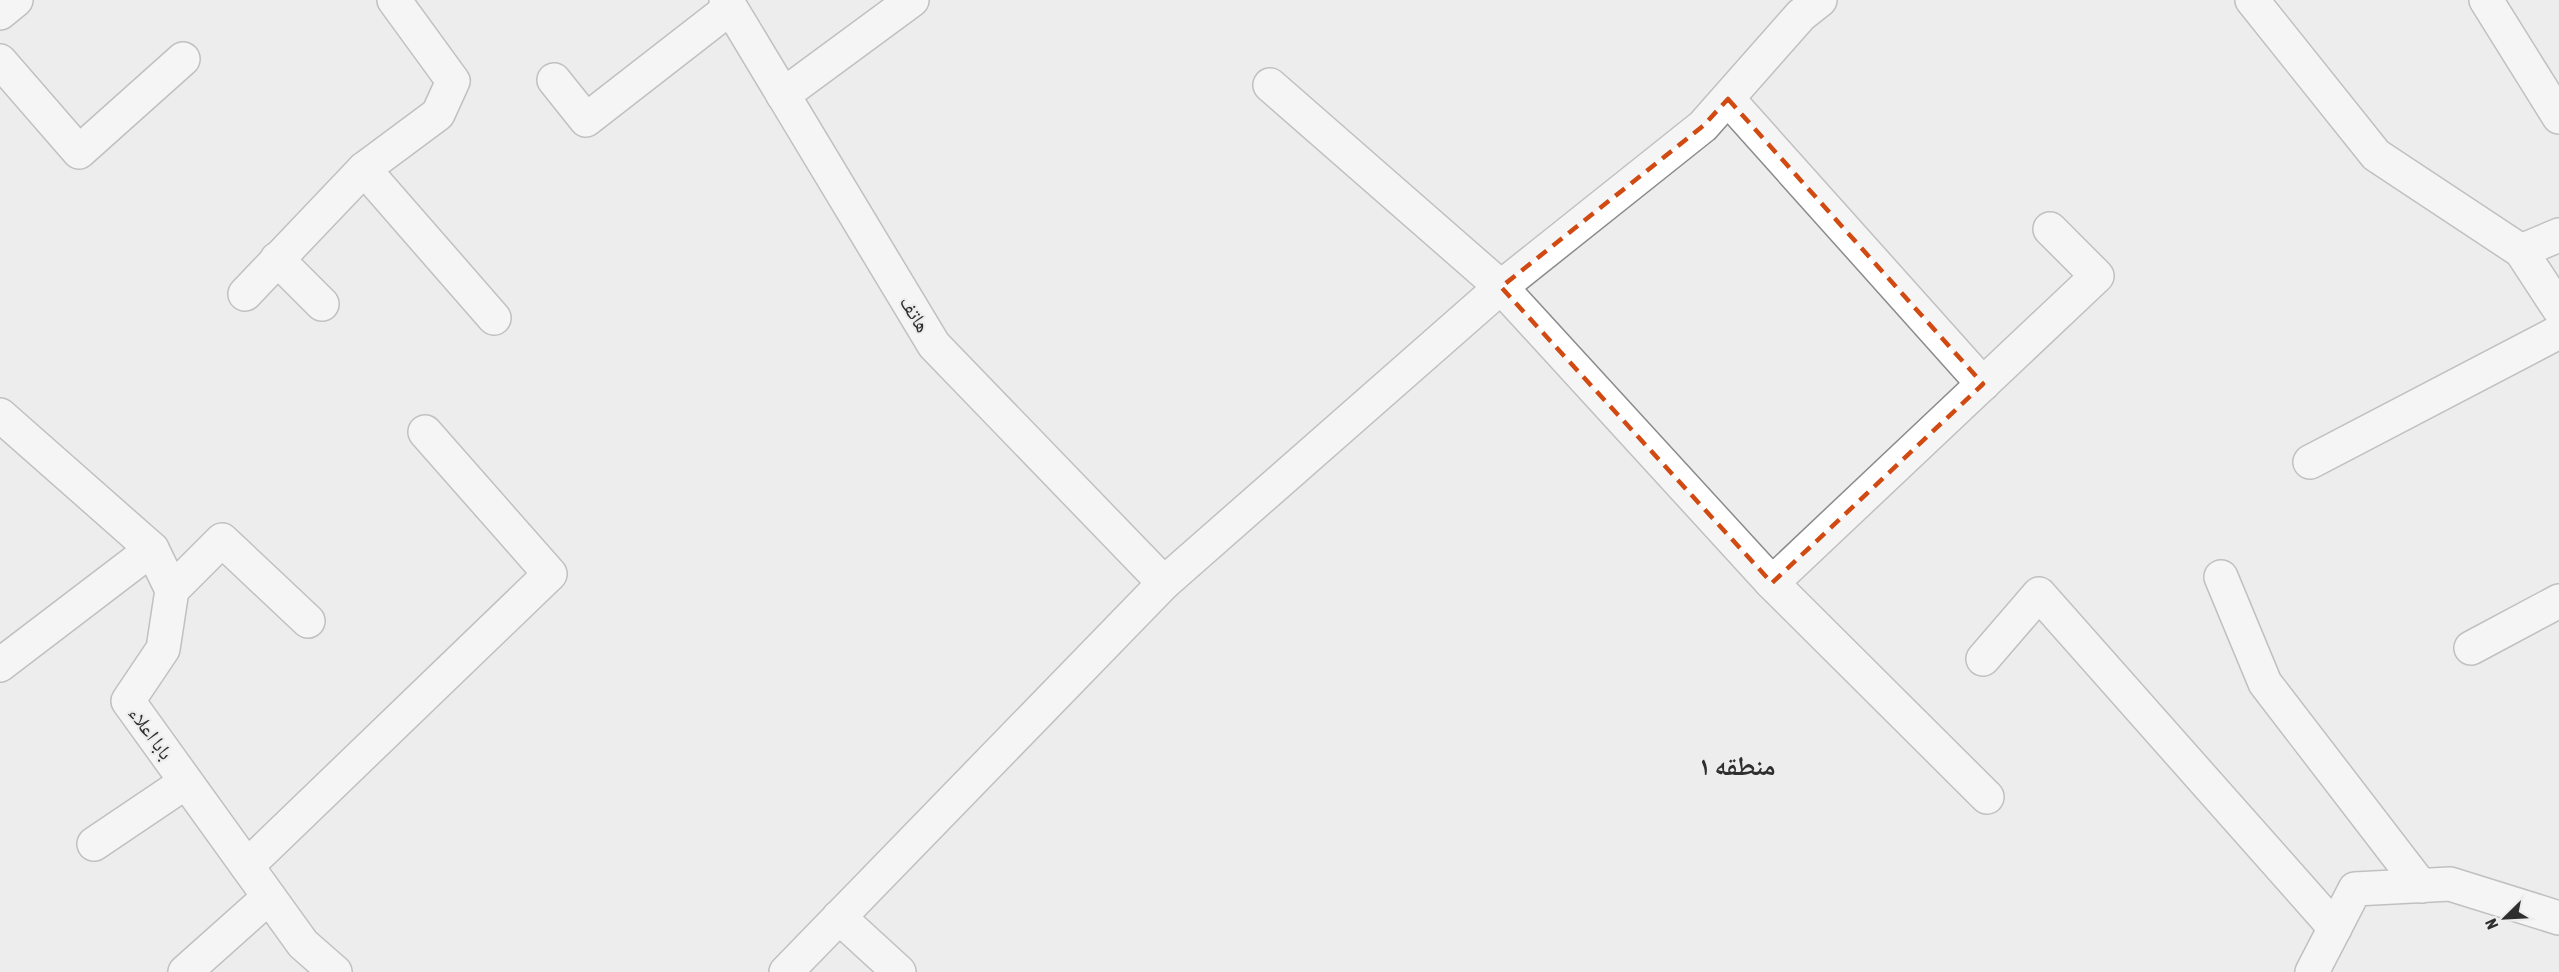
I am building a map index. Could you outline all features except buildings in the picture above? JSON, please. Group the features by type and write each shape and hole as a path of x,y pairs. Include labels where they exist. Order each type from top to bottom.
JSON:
{"street":[{"path":"0,13 16,0"},
{"path":"245,294 364,169 438,114 453,81 394,0"},
{"path":"783,95 912,0"},
{"path":"2252,0 2376,155 2521,251 2559,309"},
{"path":"2486,0 2559,117"},
{"path":"555,80 586,120 728,4"},
{"name":"هاتف","path":"728,4 934,345 1164,583"},
{"path":"786,972 1164,583 1501,287 1703,126 1728,99 1803,5"},
{"path":"0,61 79,152 183,59"},
{"path":"1270,85 1501,287 1772,583 1987,797"},
{"path":"1728,99 1983,384"},
{"path":"364,169 494,318"},
{"path":"1772,583 2097,276 2050,229"},
{"path":"2521,251 2559,235"},
{"path":"277,259 322,304"},
{"path":"2310,462 2559,332"},
{"path":"0,415 152,549 172,590 222,540 308,621"},
{"path":"247,866 550,574 425,432"},
{"path":"0,665 152,549"},
{"path":"2221,577 2265,683 2421,885"},
{"name":"بابا اعلاء","path":"172,590 163,649 128,701 303,944 335,972"},
{"path":"1983,659 2039,594 2335,928"},
{"path":"2471,648 2559,601"},
{"path":"94,844 186,782"},
{"path":"2312,972 2355,889 2450,884 2559,918"},
{"path":"185,972 269,897"},
{"path":"839,917 899,972"}],"highlighted area":[{"path":"1728,99 1983,384 1772,583 1501,287 1703,126"}],"district":[{"name":"منطقه ۱","path":"1737,766"}]}
